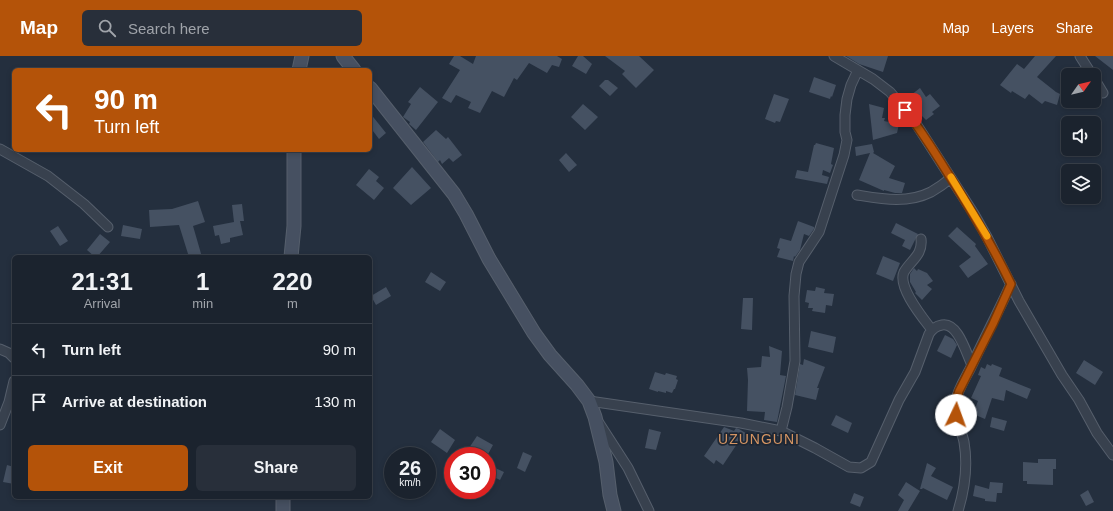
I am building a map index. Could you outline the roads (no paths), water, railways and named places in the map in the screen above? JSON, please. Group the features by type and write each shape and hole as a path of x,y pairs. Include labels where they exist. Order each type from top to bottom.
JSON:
{"street":[{"path":"299,68 302,56"},
{"path":"343,56 352,68"},
{"path":"834,56 873,79 890,92 913,119 987,237 1019,302 1062,375 1079,400 1097,433 1109,442 1113,455"},
{"path":"1080,56 1088,68"},
{"path":"781,431 787,406 794,361 794,296 796,274 799,262 819,232 844,155 846,148 847,99 851,85 858,70"},
{"path":"372,91 454,194 466,214 489,260 534,333 550,355 578,386 588,401 594,417 606,462 610,496 614,511"},
{"path":"0,149 48,176 84,204 108,227"},
{"path":"291,255 294,219 294,152"},
{"path":"857,195 887,200 903,200 931,192 951,178"},
{"path":"921,239 922,245 919,253 904,272 903,278 910,298 932,330"},
{"path":"958,511 965,477 966,461 964,444 955,408 956,399 1011,284"},
{"path":"588,401 741,423 781,431 849,467 855,468 866,466 872,462 899,400 915,372 929,334 932,330 940,325 947,324 951,326 958,333 972,365"},
{"path":"0,349 12,356"},
{"path":"0,425 10,402 12,392"},
{"path":"594,417 628,468 649,511"},
{"path":"283,499 283,511"}],"district":[{"name":"UZUNGUNI","path":"759,439"}]}
